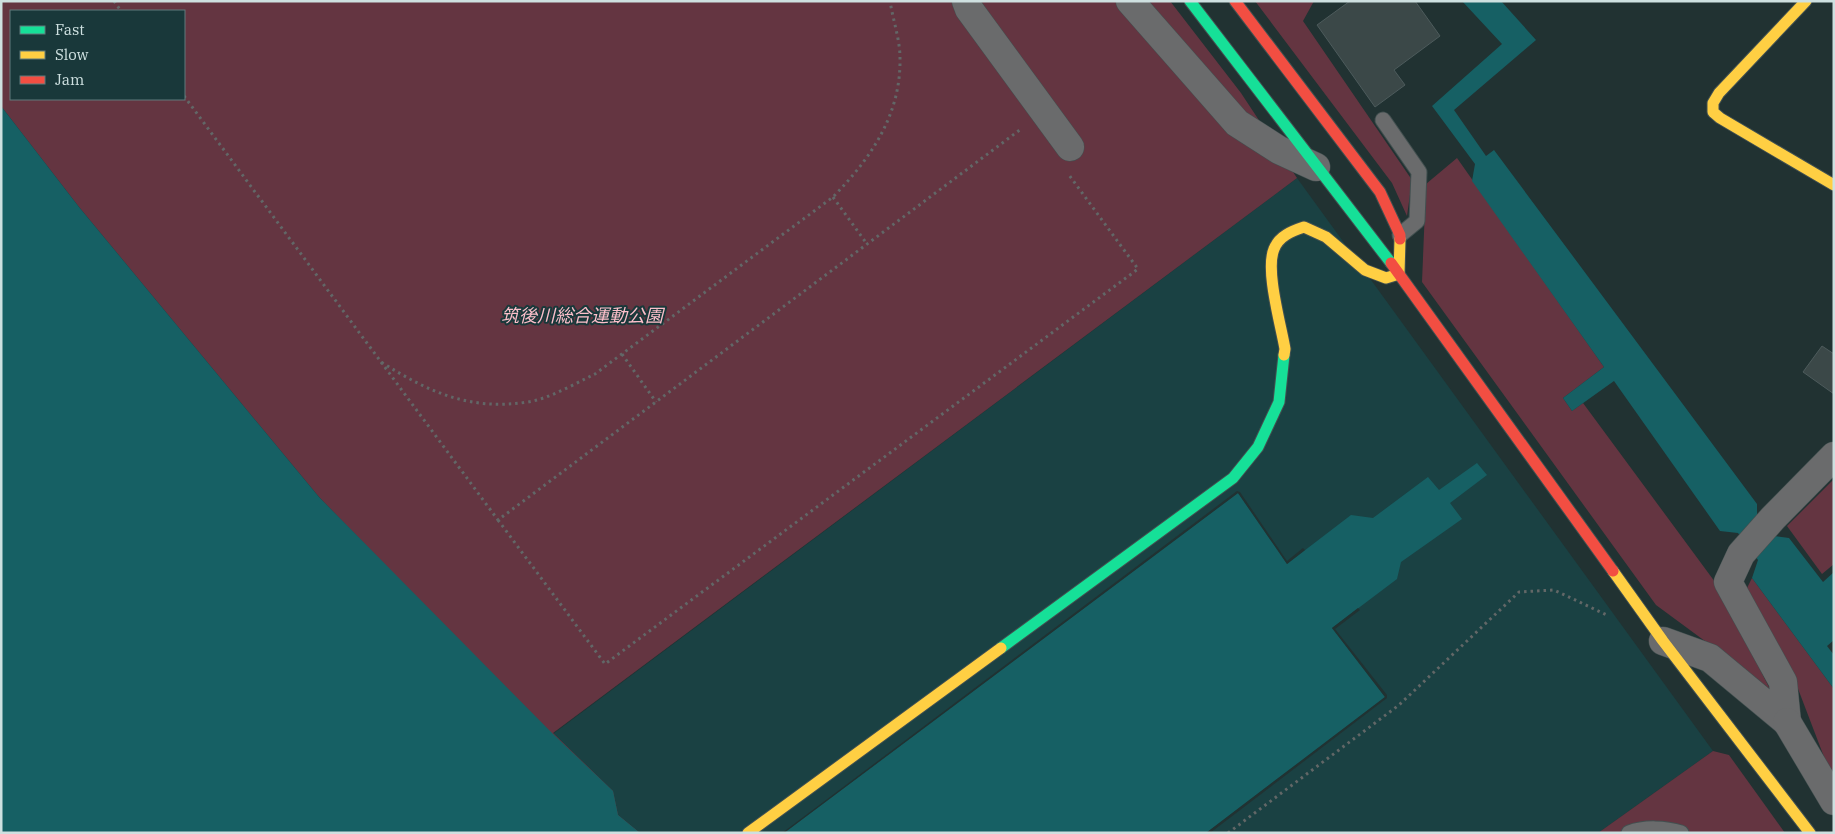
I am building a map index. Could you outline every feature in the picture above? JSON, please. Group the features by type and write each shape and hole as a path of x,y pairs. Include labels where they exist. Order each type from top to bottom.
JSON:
{"street":[{"path":"966,1 969,9 1069,160"},
{"path":"1130,1 1237,123 1279,150 1316,167"},
{"path":"1190,1 1399,274 1663,641 1810,833"},
{"path":"1235,1 1380,192 1400,235 1399,274"},
{"path":"1806,1 1718,93 1713,103 1713,112 1720,118 1834,185"},
{"path":"748,833 1234,478 1258,447 1279,402 1285,349 1271,272 1274,249 1287,233 1304,227 1326,237 1365,270 1386,278 1399,274"},
{"path":"1787,722 1783,682 1728,582 1741,554 1773,518 1834,456"},
{"path":"1663,641 1710,658 1787,722 1834,802"}],"lane":[{"path":"1383,120 1419,172 1416,221 1400,235"},
{"path":"1629,833 1635,830 1667,829 1680,833"}],"path":[{"path":"381,362 412,382 449,398 487,405 529,402 559,392 595,374 833,197 857,172 884,130 898,92 900,57 890,1"},
{"path":"185,97 605,664 1138,269 1069,160"},
{"path":"498,520 1023,128"},
{"path":"833,197 867,244"},
{"path":"622,354 656,402"},
{"path":"1228,833 1399,705 1519,592 1554,590 1600,611 1616,621"}],"shaded area":[{"path":"1462,1 1501,1 1536,40 1454,110 1486,156 1494,150 1757,504 1757,517 1774,536 1789,538 1823,582 1834,572 1834,640 1827,646 1834,655 1834,689 1752,578 1758,560 1738,533 1720,531 1614,381 1572,411 1563,398 1604,367 1472,181 1475,164 1432,106 1502,44"},
{"path":"1,106 79,207 319,497 553,734 613,791 618,815 640,833 1,833"},
{"path":"1297,178 1713,751 1598,833 560,833 553,734"},
{"path":"1477,463 1487,475 1450,503 1462,519 1401,562 1397,579 1332,628 1385,697 1206,833 784,833 1238,493 1287,564 1351,515 1373,518 1428,477 1439,490"}],"green space":[{"name":"筑後川総合運動公園","path":"1,1 1170,1 1241,93 1297,178 553,733 613,791 618,815 640,833 612,833 380,595 297,528 37,243 1,193 1,154 62,234 307,519 408,589 319,497 79,207 1,106"},
{"path":"1255,1 1314,1 1303,21 1412,180 1407,216 1392,183"},
{"path":"1457,158 1604,367 1563,398 1572,411 1583,403 1715,582 1770,689 1656,605 1422,282 1426,184"},
{"path":"1834,479 1834,564 1822,574 1787,526"},
{"path":"1752,578 1834,689 1834,783 1792,673 1744,594"},
{"path":"1713,751 1729,755 1785,833 1598,833"}],"pier":[{"path":"1237,491 1240,492 1287,561 1303,548 1305,550 1287,564 1238,493 782,833"},
{"path":"1358,608 1360,610 1335,629 1387,695 1387,698 1210,833 1206,833 1385,697 1332,628"}],"building":[{"path":"1350,1 1415,1 1440,36 1394,70 1405,85 1375,107 1317,25"},
{"path":"1822,346 1834,354 1834,394 1803,372"}],"traffic: fast":[{"path":"1190,1 1391,263"},
{"path":"1001,648 1233,478 1258,447 1279,402 1284,355"}],"traffic: slow":[{"path":"1806,1 1719,93 1713,103 1713,112 1720,118 1834,185"},
{"path":"1284,355 1285,349 1272,284 1272,258 1276,244 1291,232 1304,227 1326,237 1365,270 1386,278 1399,274 1400,239"},
{"path":"1613,571 1663,641 1810,833"},
{"path":"748,833 1001,648"}],"traffic: jam":[{"path":"1235,1 1380,192 1400,235 1400,239"},
{"path":"1391,263 1613,571"}]}
